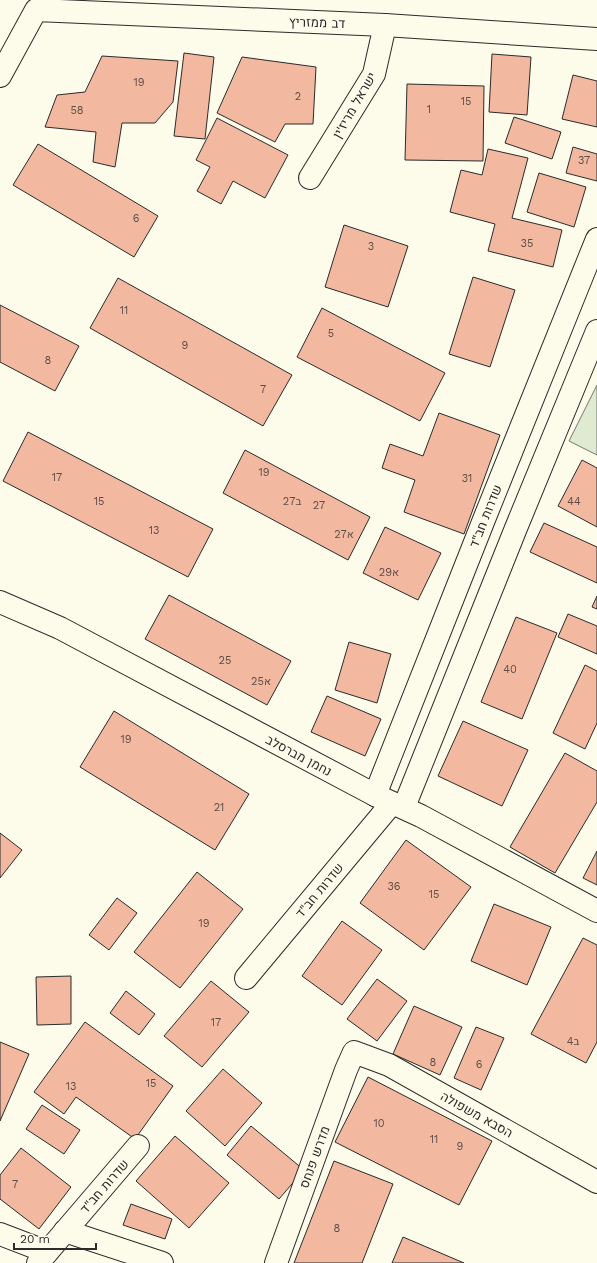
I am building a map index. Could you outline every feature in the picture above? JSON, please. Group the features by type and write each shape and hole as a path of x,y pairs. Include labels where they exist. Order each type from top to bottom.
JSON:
{"street":[{"name":"דב ממזריץ","path":"0,76 36,10 385,25 597,39"},
{"name":"ישראל מריז'ין","path":"310,178 374,74 385,25"},
{"name":"שדרות חב\"ד","path":"390,802 484,517 597,239"},
{"name":"שדרות חב\"ד","path":"246,978 390,802 513,535 597,331"},
{"name":"נחמן מברסלב","path":"0,602 60,628 597,911"},
{"name":"הסבא משפולה","path":"354,1052 389,1065 597,1182"},
{"name":"מדרש פנחס","path":"276,1263 346,1070 354,1052"},
{"name":"שדרות חב\"ד","path":"43,1258 138,1146"},
{"path":"65,1231 162,1263"},
{"path":"0,1234 43,1258"}],"green space":[{"path":"597,385 597,455 569,441"}],"building":[{"path":"184,53 214,57 205,139 174,136"},
{"path":"492,54 531,57 527,115 489,112"},
{"path":"102,56 178,61 173,102 155,123 122,123 115,167 93,162 96,132 45,127 57,95 85,92"},
{"path":"242,57 316,67 313,124 285,124 275,142 217,113"},
{"path":"573,75 597,81 597,127 562,119"},
{"path":"407,84 484,86 483,161 405,160"},
{"path":"514,117 561,132 552,159 505,143"},
{"path":"217,118 288,155 265,198 233,181 221,204 197,191 210,167 196,160"},
{"path":"38,144 158,216 134,257 13,185"},
{"path":"573,147 597,154 597,181 566,173"},
{"path":"488,149 528,158 512,218 562,230 553,267 488,251 495,224 450,212 461,170 482,175"},
{"path":"539,173 586,187 574,227 527,212"},
{"path":"344,225 408,246 388,307 325,287"},
{"path":"473,277 515,290 490,367 449,354"},
{"path":"118,278 292,375 263,426 90,328"},
{"path":"0,305 79,346 55,391 0,362"},
{"path":"322,308 445,373 420,421 297,357"},
{"path":"439,413 500,435 464,534 404,512 415,480 382,468 390,444 423,456"},
{"path":"28,432 213,529 188,577 3,481"},
{"path":"245,450 370,517 348,560 223,493"},
{"path":"582,460 597,468 597,527 558,506"},
{"path":"544,523 597,547 597,583 530,552"},
{"path":"385,527 441,553 418,600 363,573"},
{"path":"169,595 291,661 267,705 145,639"},
{"path":"597,596 597,609 592,607"},
{"path":"568,614 597,626 597,654 558,637"},
{"path":"516,617 557,633 522,719 481,702"},
{"path":"349,642 391,654 377,703 335,690"},
{"path":"585,665 597,671 597,723 585,749 553,733"},
{"path":"327,696 381,719 365,756 311,732"},
{"path":"114,711 249,794 215,850 80,767"},
{"path":"463,721 528,750 502,806 438,776"},
{"path":"565,753 597,771 597,802 555,873 510,847"},
{"path":"0,833 22,850 0,878"},
{"path":"406,840 471,887 424,950 360,903"},
{"path":"597,851 597,885 583,878"},
{"path":"197,872 243,909 180,988 134,952"},
{"path":"117,898 137,913 109,950 89,935"},
{"path":"494,904 551,927 527,985 471,961"},
{"path":"342,921 382,950 342,1005 302,976"},
{"path":"583,938 597,945 597,1042 586,1063 531,1034"},
{"path":"71,976 71,1024 37,1025 36,977"},
{"path":"377,979 407,1001 377,1041 347,1019"},
{"path":"211,981 249,1012 202,1067 164,1036"},
{"path":"126,991 155,1014 139,1035 110,1013"},
{"path":"414,1006 462,1027 440,1075 393,1054"},
{"path":"85,1022 173,1086 135,1139 76,1097 64,1114 34,1092"},
{"path":"476,1027 504,1038 481,1090 454,1078"},
{"path":"0,1042 29,1054 0,1121"},
{"path":"223,1069 262,1103 225,1146 186,1111"},
{"path":"368,1077 492,1141 459,1205 335,1142"},
{"path":"42,1105 80,1130 64,1154 26,1129"},
{"path":"251,1126 304,1170 279,1199 227,1155"},
{"path":"175,1136 229,1183 189,1228 136,1181"},
{"path":"21,1148 71,1187 39,1229 0,1199 0,1175"},
{"path":"334,1161 393,1184 362,1263 294,1263"},
{"path":"131,1204 172,1219 165,1239 123,1225"},
{"path":"403,1237 464,1263 392,1263"}]}
